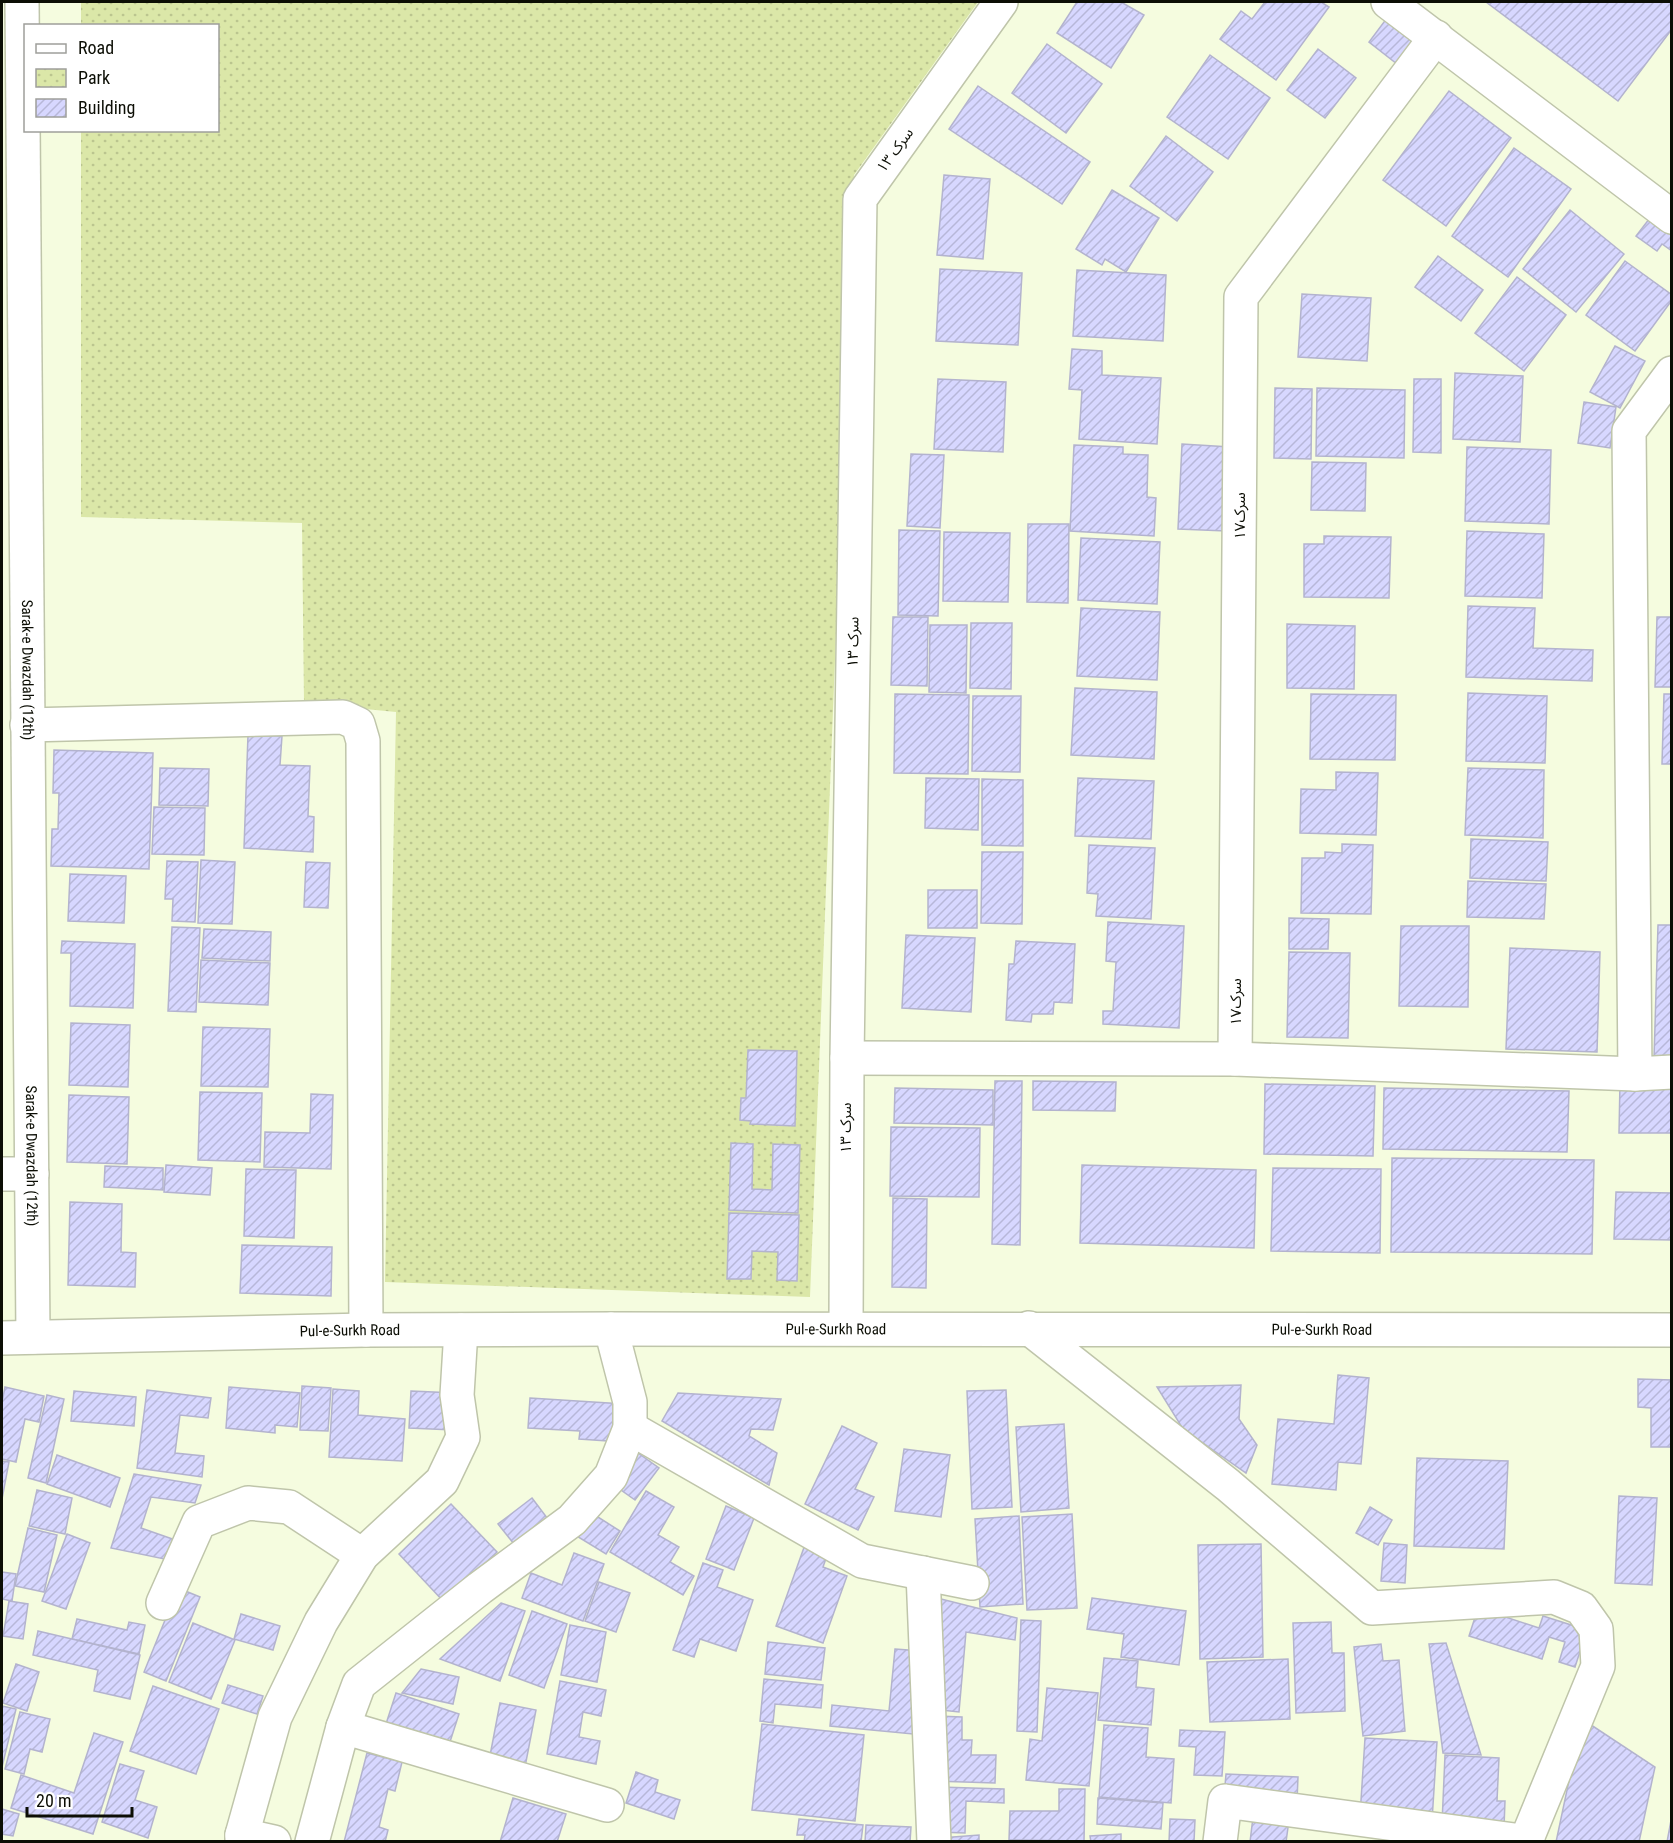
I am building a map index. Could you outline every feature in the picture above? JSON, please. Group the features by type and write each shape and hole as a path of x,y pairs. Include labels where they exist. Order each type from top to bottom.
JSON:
{"street":[{"name":"Sarak-e Dwazdah (12th)","path":"17,1338 17,1174 27,725 22,2"},
{"name":"سرک ۱۳","path":"846,1328 846,1058 860,199 1001,2"},
{"path":"1388,2 1671,217"},
{"name":"سرک۱۷","path":"1235,1059 1242,297 1436,37"},
{"path":"1635,1074 1629,431 1671,373"},
{"path":"27,725 343,717 358,724 363,741 366,1330"},
{"path":"846,1058 1235,1059 1635,1074 1671,1072"},
{"name":"Pul-e-Surkh Road","path":"17,1338 366,1330 846,1328 1671,1330"},
{"path":"1029,1328 1228,1485 1372,1608 1554,1597 1581,1608 1596,1629 1598,1666 1527,1841 1225,1801 1220,1842"},
{"path":"312,1842 343,1727 359,1684 480,1588 572,1520 611,1476 630,1428 630,1402 611,1329"},
{"path":"273,1842 242,1838 275,1717 321,1622 362,1555 442,1481 463,1437 457,1395 461,1330"},
{"path":"630,1428 862,1561 972,1583"},
{"path":"164,1603 199,1522 248,1503 289,1508 362,1555"},
{"path":"923,1573 934,1842"},
{"path":"343,1727 608,1805"}],"green space":[{"path":"81,2 978,2 854,175 810,1297 385,1282 396,712 304,703 302,523 81,517 81,132 219,132 219,24 81,24"}],"building":[{"path":"1077,2 1121,2 1144,15 1111,68 1057,33"},
{"path":"1265,2 1321,2 1329,7 1276,80 1220,39 1241,11 1252,19"},
{"path":"1486,2 1672,2 1672,29 1618,101"},
{"path":"1393,10 1422,32 1397,64 1369,42"},
{"path":"1047,44 1102,84 1066,133 1012,93"},
{"path":"1318,49 1356,78 1325,118 1287,90"},
{"path":"1210,55 1270,98 1228,159 1167,117"},
{"path":"978,86 1090,162 1062,204 949,129"},
{"path":"1449,91 1511,138 1446,226 1383,180"},
{"path":"1166,136 1213,172 1177,221 1130,186"},
{"path":"1514,148 1571,189 1508,277 1452,236"},
{"path":"944,175 990,179 983,259 937,255"},
{"path":"1112,190 1159,218 1126,272 1105,259 1102,265 1076,249"},
{"path":"1570,210 1624,254 1576,312 1523,269"},
{"path":"1656,210 1672,222 1672,251 1662,244 1657,251 1636,236"},
{"path":"1438,256 1483,290 1461,321 1415,287"},
{"path":"1625,261 1672,295 1672,300 1635,351 1586,315"},
{"path":"940,269 1022,273 1018,345 936,341"},
{"path":"1077,270 1166,275 1163,341 1073,336"},
{"path":"1517,277 1566,315 1524,371 1475,333"},
{"path":"1302,294 1371,298 1367,361 1298,357"},
{"path":"1615,346 1645,361 1620,408 1590,392"},
{"path":"1072,349 1102,351 1102,375 1161,378 1157,444 1079,439 1082,390 1069,389"},
{"path":"1455,373 1523,376 1520,442 1453,439"},
{"path":"938,379 1006,382 1003,452 934,449"},
{"path":"1414,379 1441,379 1441,453 1413,452"},
{"path":"1275,388 1312,389 1311,459 1274,458"},
{"path":"1317,388 1405,390 1404,458 1316,456"},
{"path":"1584,402 1616,407 1610,448 1578,443"},
{"path":"1182,444 1230,447 1226,531 1178,529"},
{"path":"1074,445 1123,447 1123,454 1148,455 1147,497 1156,498 1154,536 1070,531"},
{"path":"1467,447 1551,450 1549,524 1465,521"},
{"path":"911,454 944,455 940,528 907,526"},
{"path":"1312,462 1366,463 1365,511 1311,510"},
{"path":"1028,524 1069,524 1068,603 1027,602"},
{"path":"899,530 940,531 938,616 898,615"},
{"path":"1467,531 1544,534 1542,598 1465,596"},
{"path":"944,532 1010,533 1008,602 943,601"},
{"path":"1324,536 1391,537 1389,598 1304,597 1304,544 1324,544"},
{"path":"1081,538 1160,542 1157,604 1078,600"},
{"path":"1468,606 1535,608 1533,648 1593,650 1592,681 1466,677"},
{"path":"1081,608 1160,612 1157,680 1077,676"},
{"path":"893,617 928,617 927,686 891,685"},
{"path":"1657,617 1672,617 1672,687 1655,687"},
{"path":"971,623 1012,623 1011,689 970,688"},
{"path":"1287,624 1355,626 1354,689 1287,688"},
{"path":"930,625 967,625 966,693 929,692"},
{"path":"1075,688 1157,692 1154,759 1071,755"},
{"path":"1468,693 1547,696 1545,763 1466,761"},
{"path":"895,694 969,695 968,774 894,773"},
{"path":"1311,694 1396,695 1395,760 1310,759"},
{"path":"1664,694 1672,694 1672,764 1662,764"},
{"path":"973,696 1021,696 1020,772 972,771"},
{"path":"248,735 282,736 280,765 310,766 308,816 314,817 313,852 244,848"},
{"path":"54,750 153,753 149,869 51,866 52,829 58,829 59,793 53,793"},
{"path":"160,768 209,769 208,806 159,805"},
{"path":"1468,768 1544,770 1543,838 1465,835"},
{"path":"1336,772 1378,773 1376,835 1300,833 1301,789 1336,790"},
{"path":"926,778 979,779 978,830 925,828"},
{"path":"1078,778 1154,781 1151,839 1075,836"},
{"path":"982,779 1023,780 1023,846 982,845"},
{"path":"154,807 205,808 204,855 152,854"},
{"path":"1471,839 1548,842 1546,881 1470,878"},
{"path":"1342,844 1373,845 1371,914 1301,913 1302,858 1325,858 1325,852 1342,853"},
{"path":"1089,845 1155,848 1151,919 1096,916 1098,894 1087,893"},
{"path":"982,852 1023,852 1022,924 981,923"},
{"path":"201,860 235,862 232,924 198,923"},
{"path":"167,861 198,862 195,922 172,921 173,899 165,899"},
{"path":"306,862 330,863 328,908 304,907"},
{"path":"70,874 126,876 124,923 68,921"},
{"path":"1468,881 1546,884 1544,919 1467,917"},
{"path":"928,890 977,890 977,928 928,928"},
{"path":"1289,918 1329,919 1328,949 1289,949"},
{"path":"1108,922 1184,926 1179,1028 1103,1024 1103,1011 1113,1011 1116,962 1106,961"},
{"path":"1658,925 1672,925 1672,1059 1654,1059"},
{"path":"1401,926 1469,926 1468,1007 1399,1006"},
{"path":"172,927 200,928 196,1012 168,1011"},
{"path":"204,929 271,932 270,961 202,958"},
{"path":"906,935 975,938 971,1012 902,1008"},
{"path":"62,941 135,944 133,1008 70,1006 71,953 61,953"},
{"path":"1016,941 1075,944 1072,1003 1054,1002 1053,1014 1032,1014 1031,1022 1006,1020 1009,964 1014,964"},
{"path":"1510,948 1600,952 1597,1052 1506,1049"},
{"path":"1289,952 1350,953 1348,1038 1287,1037"},
{"path":"201,960 270,963 268,1005 199,1002"},
{"path":"71,1023 130,1025 128,1087 69,1085"},
{"path":"203,1027 270,1029 268,1087 201,1086"},
{"path":"748,1050 797,1051 795,1126 750,1124 751,1121 740,1120 741,1098 746,1098"},
{"path":"995,1081 1022,1081 1020,1245 992,1244"},
{"path":"1033,1081 1116,1082 1115,1111 1033,1110"},
{"path":"1620,1082 1672,1083 1672,1133 1619,1133"},
{"path":"1265,1084 1375,1086 1373,1156 1264,1154"},
{"path":"895,1088 993,1090 993,1125 894,1123"},
{"path":"1384,1088 1569,1091 1567,1152 1383,1149"},
{"path":"200,1092 262,1093 260,1162 198,1160"},
{"path":"311,1094 333,1095 331,1169 264,1167 265,1132 310,1133"},
{"path":"69,1095 129,1097 127,1164 67,1162"},
{"path":"891,1127 980,1128 979,1197 890,1196"},
{"path":"731,1143 753,1144 752,1189 772,1190 773,1144 800,1145 798,1213 729,1210"},
{"path":"1392,1158 1594,1160 1592,1254 1391,1252"},
{"path":"166,1165 212,1168 210,1195 164,1192"},
{"path":"1082,1165 1256,1170 1254,1248 1080,1243"},
{"path":"105,1166 163,1168 163,1190 104,1187"},
{"path":"1273,1168 1381,1169 1380,1253 1271,1251"},
{"path":"246,1169 296,1170 294,1238 244,1236"},
{"path":"1616,1192 1672,1193 1672,1240 1614,1239"},
{"path":"893,1198 927,1199 926,1288 892,1287"},
{"path":"70,1202 122,1204 121,1252 136,1253 135,1287 68,1285"},
{"path":"729,1213 799,1215 797,1281 777,1280 778,1252 752,1251 751,1279 727,1279"},
{"path":"242,1245 332,1247 331,1296 240,1293"},
{"path":"1338,1375 1369,1378 1361,1464 1338,1462 1336,1490 1272,1484 1278,1419 1334,1424"},
{"path":"1638,1379 1672,1380 1672,1447 1651,1447 1651,1408 1638,1407"},
{"path":"1241,1385 1239,1419 1257,1445 1246,1473 1183,1429 1157,1387"},
{"path":"302,1386 331,1388 328,1431 300,1430"},
{"path":"5,1387 44,1396 39,1422 25,1419 16,1462 2,1459 2,1402"},
{"path":"229,1387 300,1393 297,1427 275,1425 275,1433 226,1428"},
{"path":"333,1389 359,1391 358,1415 405,1419 402,1461 329,1457"},
{"path":"147,1390 211,1398 208,1418 180,1415 175,1453 204,1456 202,1477 137,1468"},
{"path":"1006,1390 1012,1507 972,1509 967,1391"},
{"path":"74,1391 136,1397 134,1426 71,1421"},
{"path":"411,1391 455,1393 453,1430 409,1428"},
{"path":"678,1393 781,1399 773,1430 751,1429 749,1436 777,1453 769,1485 662,1421"},
{"path":"47,1395 64,1399 46,1483 28,1478"},
{"path":"530,1398 624,1404 622,1442 579,1439 580,1431 528,1428"},
{"path":"1064,1424 1069,1508 1021,1512 1016,1427"},
{"path":"842,1426 877,1443 855,1489 874,1497 858,1530 805,1504"},
{"path":"904,1449 950,1455 941,1517 895,1511"},
{"path":"638,1453 659,1468 635,1500 614,1485"},
{"path":"57,1455 120,1478 110,1507 47,1484"},
{"path":"1417,1458 1508,1461 1504,1549 1414,1546"},
{"path":"2,1461 9,1462 2,1499"},
{"path":"134,1474 201,1485 195,1503 151,1497 141,1528 181,1542 174,1561 111,1548"},
{"path":"37,1490 72,1498 65,1534 29,1526"},
{"path":"646,1491 674,1507 658,1535 679,1547 670,1562 694,1576 683,1595 610,1552"},
{"path":"1619,1496 1657,1498 1652,1585 1615,1583"},
{"path":"532,1498 551,1523 518,1549 498,1524"},
{"path":"451,1504 497,1552 444,1602 399,1554"},
{"path":"726,1506 754,1518 734,1570 706,1559"},
{"path":"1370,1507 1392,1520 1378,1545 1356,1533"},
{"path":"590,1512 620,1531 606,1554 575,1535"},
{"path":"1072,1514 1077,1608 1027,1610 1022,1517"},
{"path":"1019,1516 1023,1604 980,1607 975,1519"},
{"path":"28,1528 57,1535 44,1592 15,1586"},
{"path":"67,1534 90,1543 66,1609 42,1601"},
{"path":"807,1539 830,1547 823,1567 847,1576 823,1643 776,1626"},
{"path":"1384,1543 1407,1545 1405,1583 1381,1581"},
{"path":"1261,1544 1263,1657 1200,1659 1198,1545"},
{"path":"574,1553 604,1564 583,1621 522,1598 531,1573 562,1585"},
{"path":"703,1563 723,1570 717,1587 753,1600 736,1651 700,1639 694,1657 673,1650"},
{"path":"2,1572 16,1574 12,1601 2,1599"},
{"path":"599,1582 630,1593 616,1632 585,1621"},
{"path":"178,1588 200,1597 166,1681 144,1672"},
{"path":"937,1598 1017,1618 1015,1640 966,1632 959,1712 932,1709"},
{"path":"1092,1598 1186,1611 1179,1665 1121,1657 1124,1634 1087,1629"},
{"path":"9,1601 28,1604 23,1639 3,1636"},
{"path":"501,1603 525,1611 500,1681 440,1659"},
{"path":"1478,1608 1539,1628 1543,1616 1587,1630 1575,1667 1559,1662 1565,1642 1549,1637 1542,1659 1469,1636"},
{"path":"532,1611 567,1624 544,1688 509,1675"},
{"path":"241,1614 280,1626 273,1650 234,1639"},
{"path":"77,1619 127,1630 129,1622 145,1625 139,1654 72,1639"},
{"path":"1021,1620 1041,1621 1037,1732 1017,1731"},
{"path":"1331,1622 1332,1653 1344,1653 1345,1711 1296,1713 1293,1623"},
{"path":"193,1623 235,1640 211,1699 169,1682"},
{"path":"570,1625 606,1632 597,1682 561,1675"},
{"path":"38,1631 140,1655 130,1699 94,1691 98,1670 33,1655"},
{"path":"768,1642 825,1648 821,1680 765,1674"},
{"path":"1446,1643 1481,1755 1443,1753 1429,1644"},
{"path":"1381,1644 1383,1661 1399,1660 1405,1731 1363,1736 1354,1647"},
{"path":"895,1649 921,1651 913,1734 830,1726 832,1705 889,1711"},
{"path":"1104,1658 1138,1661 1136,1687 1154,1689 1151,1725 1098,1720"},
{"path":"1288,1659 1290,1719 1210,1722 1207,1662"},
{"path":"16,1664 39,1672 27,1711 3,1703"},
{"path":"421,1669 459,1677 453,1704 402,1693"},
{"path":"764,1679 823,1685 821,1708 775,1704 773,1723 760,1721"},
{"path":"560,1681 606,1690 601,1716 583,1712 579,1737 600,1741 596,1764 547,1754"},
{"path":"228,1685 263,1696 257,1714 222,1703"},
{"path":"153,1686 219,1709 196,1774 130,1751"},
{"path":"1047,1688 1098,1693 1089,1786 1026,1780 1030,1739 1042,1741"},
{"path":"396,1693 459,1714 447,1751 384,1730"},
{"path":"500,1703 536,1710 525,1767 489,1761"},
{"path":"2,1706 16,1709 2,1767"},
{"path":"20,1712 50,1719 42,1752 30,1749 24,1774 5,1769"},
{"path":"936,1716 962,1717 962,1740 972,1740 971,1755 996,1755 995,1783 933,1781"},
{"path":"1582,1719 1655,1767 1639,1842 1556,1842"},
{"path":"762,1724 864,1735 855,1821 752,1810"},
{"path":"1104,1725 1148,1728 1146,1757 1174,1759 1171,1803 1099,1797"},
{"path":"1180,1730 1225,1732 1222,1776 1194,1775 1196,1747 1179,1746"},
{"path":"94,1733 123,1742 93,1834 11,1808 21,1775 74,1793"},
{"path":"1365,1738 1437,1742 1432,1821 1360,1816"},
{"path":"367,1753 402,1762 395,1791 388,1789 379,1827 388,1830 385,1842 344,1842"},
{"path":"1445,1755 1499,1758 1497,1801 1505,1801 1504,1827 1442,1824"},
{"path":"120,1764 144,1771 135,1800 157,1807 148,1838 102,1822"},
{"path":"636,1772 658,1780 655,1792 680,1800 674,1819 626,1803"},
{"path":"1226,1774 1298,1777 1297,1801 1224,1797"},
{"path":"939,1787 1004,1789 1004,1803 966,1801 965,1833 938,1832"},
{"path":"1059,1789 1085,1789 1084,1841 1009,1840 1010,1811 1059,1811"},
{"path":"513,1798 566,1814 557,1842 500,1842"},
{"path":"1098,1798 1163,1803 1161,1829 1097,1824"},
{"path":"2,1809 19,1814 13,1836 2,1834"},
{"path":"1254,1809 1290,1813 1286,1842 1250,1842"},
{"path":"1672,1815 1672,1842 1667,1842"},
{"path":"799,1819 863,1825 861,1842 804,1842 805,1835 797,1835"},
{"path":"1170,1819 1195,1820 1194,1842 1169,1842"},
{"path":"866,1825 911,1827 910,1842 865,1842"},
{"path":"1121,1834 1121,1842 1091,1842 1090,1836"},
{"path":"979,1835 979,1842 940,1842 940,1838"}]}
